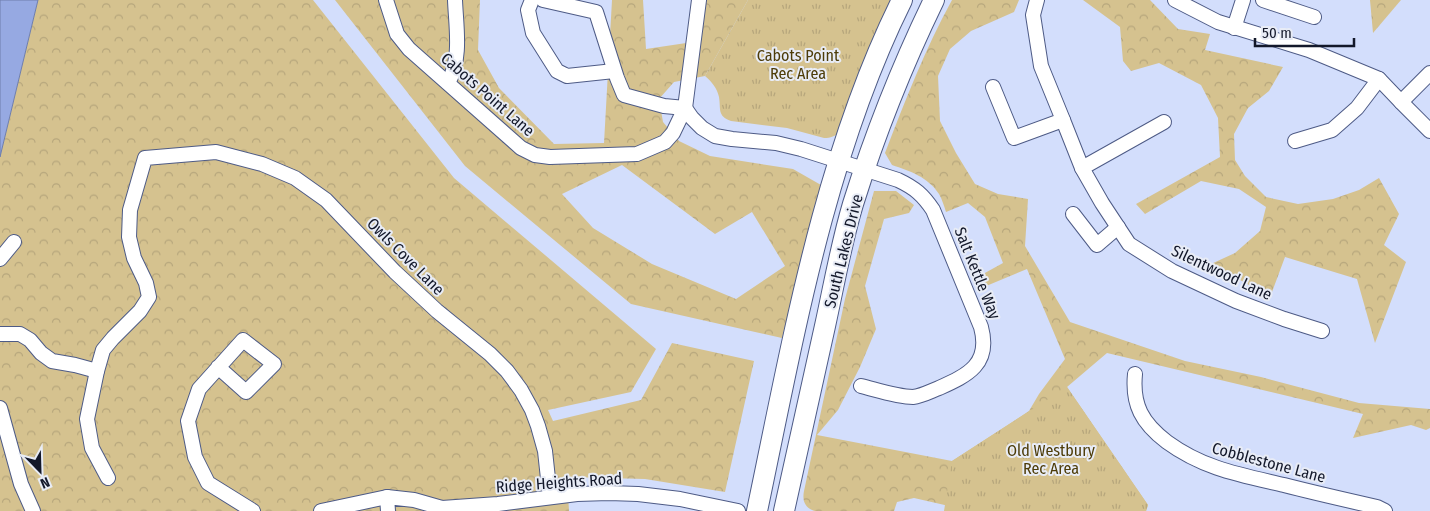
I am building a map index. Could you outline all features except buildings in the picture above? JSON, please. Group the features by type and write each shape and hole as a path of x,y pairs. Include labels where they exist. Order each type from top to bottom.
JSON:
{"main road":[{"name":"South Lakes Drive","path":"757,511 795,331 822,216 860,100 902,0"},
{"name":"South Lakes Drive","path":"784,511 853,206 890,99 918,32 934,0"}],"street":[{"name":"Cabots Point Lane","path":"386,0 396,34 409,49 521,148 535,155 550,157 637,154 665,142 673,133 685,108 699,0"},
{"path":"448,83 453,75 457,52 455,0"},
{"path":"532,0 528,10 533,33 557,71 567,76 614,71"},
{"path":"543,0 596,12 614,71 624,95 664,106 685,108 702,128 715,136 776,143 802,149 865,170"},
{"name":"Silentwood Lane","path":"1037,0 1033,16 1041,66 1082,168 1129,244 1172,272 1236,301 1322,331"},
{"path":"1175,0 1218,22 1309,50 1379,79 1430,131"},
{"path":"1234,28 1243,0"},
{"path":"1263,0 1314,17"},
{"path":"1401,102 1430,73"},
{"path":"1295,141 1332,130 1357,108 1379,79"},
{"path":"993,87 1014,138 1063,120"},
{"path":"1082,168 1164,122"},
{"name":"Owls Cove Lane","path":"97,371 103,350 140,311 149,297 146,283 134,258 129,237 130,210 145,158 216,152 262,164 295,178 326,200 395,272 507,371 522,390 538,426 544,451 550,497"},
{"name":"Salt Kettle Way","path":"861,386 908,397 917,396 965,376 974,368 980,358 983,347 981,327 933,210 925,198 913,188 898,180 865,170"},
{"path":"1073,214 1097,245 1118,227"},
{"path":"0,259 14,242"},
{"path":"0,334 20,334 30,340 41,353 52,361 97,371 87,419 92,448 108,478"},
{"path":"218,367 199,389 188,421 195,457 208,484 253,511"},
{"name":"Cobblestone Lane","path":"1135,374 1136,401 1140,412 1148,424 1155,433 1197,461 1226,471 1377,507 1386,511"},
{"path":"0,408 21,484 33,511"},
{"name":"Ridge Heights Road","path":"442,509 550,497 609,493 638,494 738,511"},
{"path":"321,511 414,500 442,509"}],"green space":[{"path":"38,0 313,0 454,178 656,349 631,392 548,410 553,421 641,400 672,343 754,361 725,492 645,479 567,477 569,511 0,511 0,157"},
{"path":"335,0 480,0 478,50 499,88 554,144 604,143 612,0 643,0 646,49 693,42 699,0 748,0 705,76 674,82 659,99 663,122 679,141 710,156 793,169 821,185 782,338 631,304 465,166","holes":["622,165 715,234 752,212 785,266 736,299 652,264 593,228 562,194"]},
{"name":"Cabots Point Rec Area","path":"748,0 893,0 840,132 836,135 824,138 787,128 731,121 722,114 717,91 705,76"},
{"path":"952,0 1019,0 1014,12 971,31 950,49 938,76 940,121 956,153 975,184 998,194 1028,199 1025,246 1070,322 1185,361 1261,377 1359,403 1430,409 1430,428 1426,430 1411,425 1353,438 1363,414 1107,353 1067,387 1148,505 1146,511 1076,511 949,506 914,498 897,502 894,511 815,511 809,508 803,498 804,491 845,299 874,191 896,191 914,205 909,213 884,219 865,286 876,329 860,367 838,410 817,435 952,461 1029,411 1065,359 1027,269 979,289 974,279 1003,263 985,217 968,203 946,212 939,194 930,183 912,172 892,165 885,153 924,56"},
{"path":"1083,0 1150,0 1178,29 1210,34 1205,50 1283,67 1269,91 1248,108 1234,134 1235,160 1245,176 1266,197 1298,204 1333,199 1359,190 1379,178 1399,214 1384,245 1406,262 1375,343 1357,279 1285,257 1272,292 1249,285 1211,264 1235,253 1260,231 1266,207 1239,189 1201,181 1145,214 1136,204 1220,157 1218,118 1201,85 1159,63 1131,71 1123,61 1120,27"},
{"path":"1370,0 1401,0 1373,33"},
{"name":"Old Westbury Rec Area","path":"1067,387 1148,505 1146,511 944,511 952,461"}],"water":[{"path":"0,0 38,0 0,157"}]}
